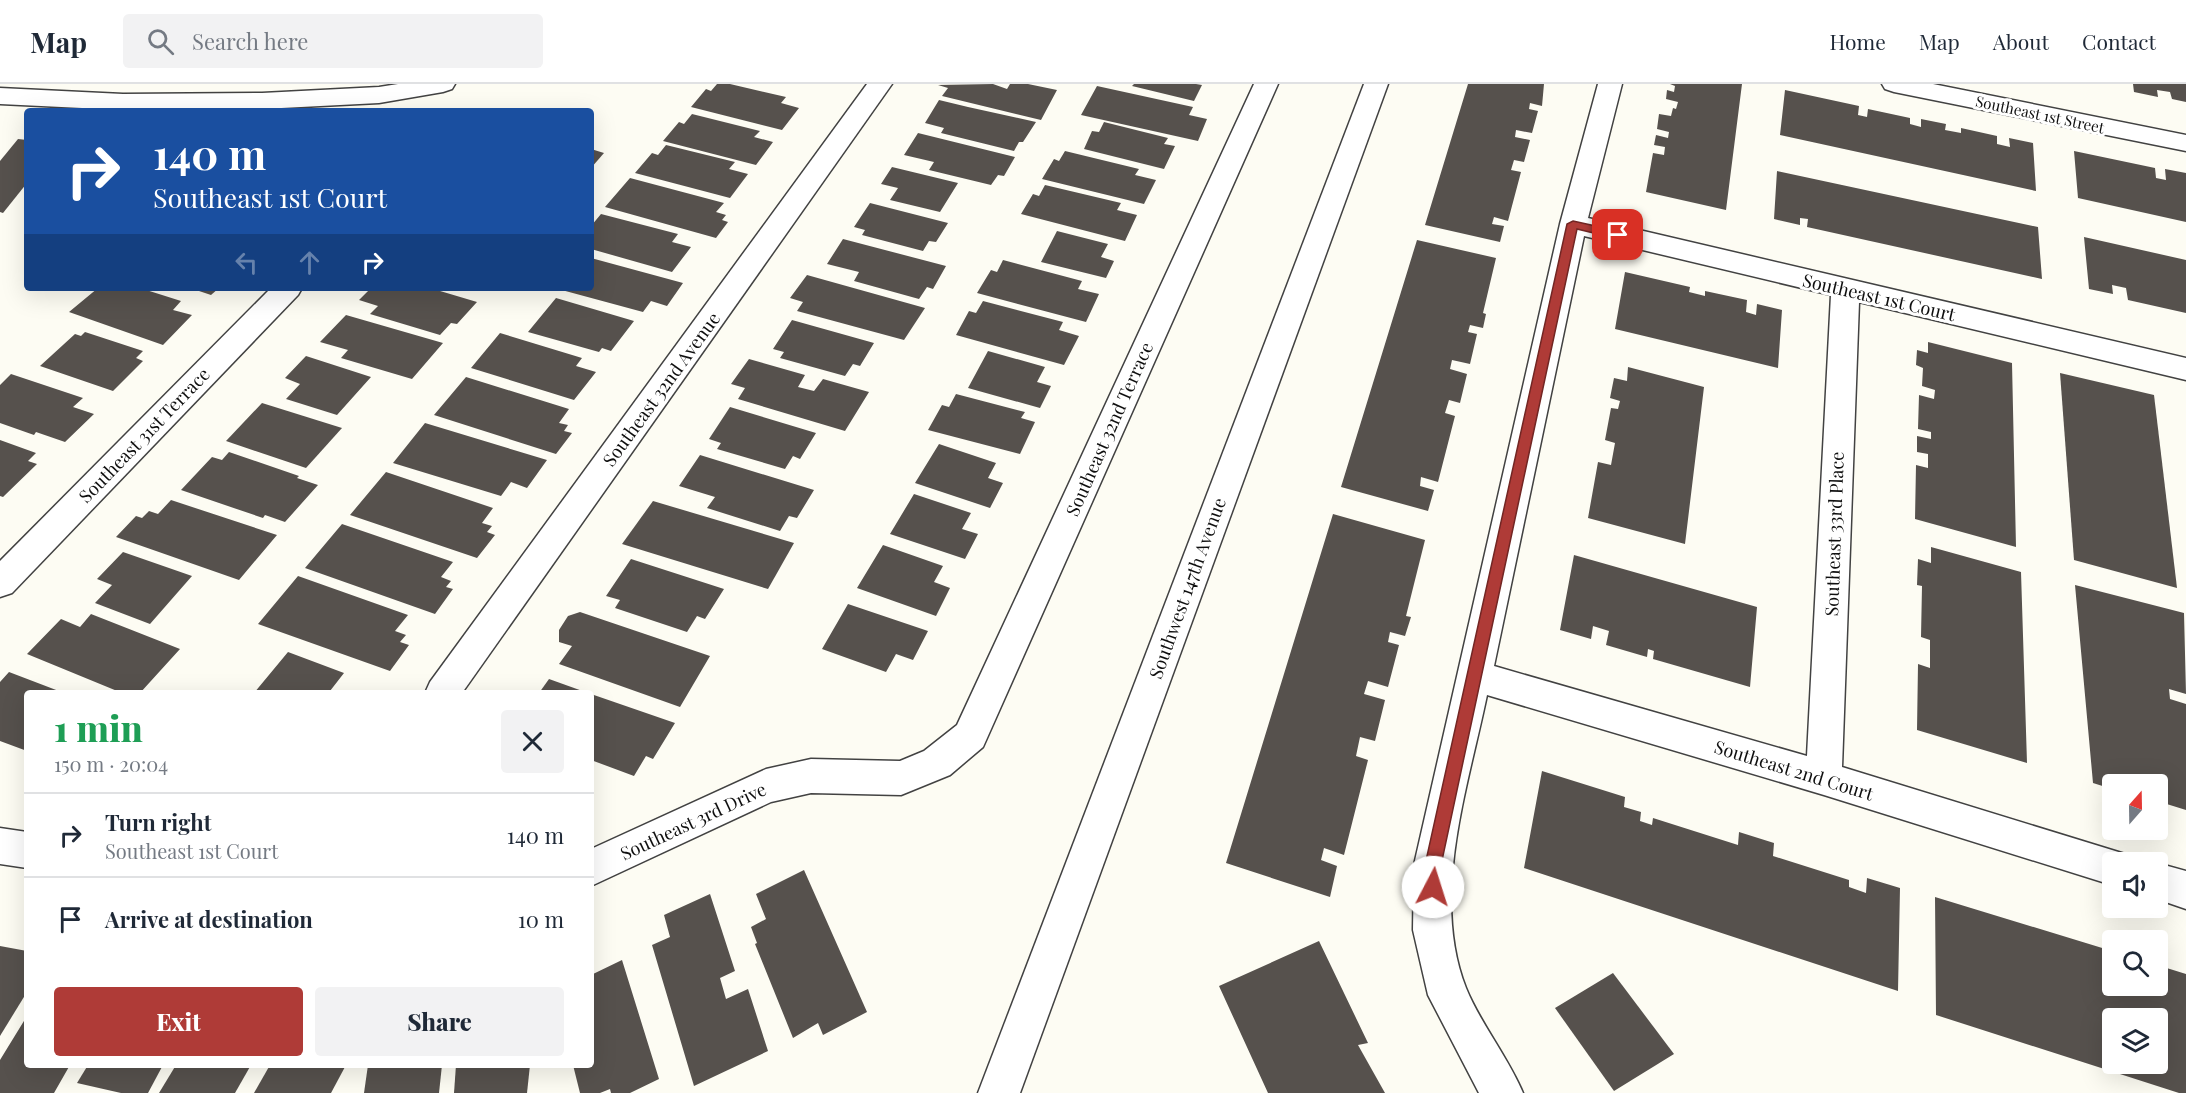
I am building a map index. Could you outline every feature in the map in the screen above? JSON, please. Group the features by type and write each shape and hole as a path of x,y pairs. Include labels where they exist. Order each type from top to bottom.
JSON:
{"street":[{"name":"Southeast 32nd Avenue","path":"444,690 880,84"},
{"name":"Southeast 32nd Terrace","path":"937,763 970,736 1266,84"},
{"name":"Southwest 147th Avenue","path":"999,1093 1376,84"},
{"path":"1502,1093 1448,995 1432,930 1433,865 1573,224 1610,84"},
{"name":"Southeast 1st Street","path":"1894,84 2186,143"},
{"path":"0,96 123,102 262,101 378,95 438,85 435,108"},
{"name":"Southeast 1st Court","path":"1573,224 2186,369"},
{"name":"Southeast 33rd Place","path":"1824,778 1845,289"},
{"name":"Southeast 31st Terrace","path":"0,583 285,291"},
{"name":"Southeast 2nd Court","path":"1474,676 1824,778 2102,864"},
{"name":"Southeast 3rd Drive","path":"594,867 766,786 811,776 901,778 937,763"},
{"path":"0,846 24,849"},
{"path":"2168,884 2186,890"}],"building":[{"path":"717,84 730,84 786,97 781,103 799,108 782,130 691,107 706,89 711,91"},
{"path":"993,84 1007,89 1010,84 1028,84 1057,90 1041,120 942,96 948,88 938,85"},
{"path":"1134,84 1202,85 1194,101 1132,86"},
{"path":"1468,84 1544,84 1542,106 1530,103 1529,109 1538,111 1532,133 1516,130 1515,137 1530,140 1524,162 1514,160 1511,170 1521,172 1508,221 1494,217 1492,224 1504,226 1500,242 1425,225"},
{"path":"1670,84 1742,84 1726,210 1646,192 1653,153 1664,155 1665,147 1654,145 1656,135 1668,138 1669,132 1657,129 1659,114 1671,116 1678,102 1666,99 1667,90 1674,92 1675,86"},
{"path":"2133,84 2186,84 2186,102 2172,99 2170,92 2157,90 2158,97 2134,92"},
{"path":"1097,86 1193,107 1189,115 1207,119 1198,141 1081,115"},
{"path":"1785,90 1859,106 1858,115 1867,117 1868,109 1910,118 1910,124 1921,127 1921,119 1946,124 1945,130 1961,133 1961,128 1997,136 1997,144 2010,147 2009,138 2033,143 2036,191 1780,135"},
{"path":"939,100 1036,122 1014,151 941,133 944,128 925,123"},
{"path":"692,114 760,131 754,137 773,142 756,165 663,141 679,122 684,124"},
{"path":"1104,122 1168,138 1164,144 1175,146 1164,169 1084,149 1092,131 1099,132"},
{"path":"918,133 1015,157 1004,176 998,175 991,185 929,170 934,162 904,155"},
{"path":"18,139 24,140 24,187 3,213 0,212 0,161"},
{"path":"666,145 735,162 729,169 748,174 730,198 635,173 652,153 658,155"},
{"path":"594,150 604,153 594,165"},
{"path":"1065,151 1139,169 1135,175 1156,180 1144,204 1042,179 1054,159 1059,161"},
{"path":"2074,151 2155,168 2156,178 2166,180 2165,169 2186,173 2186,222 2078,198"},
{"path":"892,167 958,183 940,212 890,200 898,188 881,184"},
{"path":"1777,171 2038,227 2042,279 1807,227 1808,219 1800,218 1800,225 1774,219"},
{"path":"630,178 724,203 716,212 726,215 722,220 728,222 716,238 605,207"},
{"path":"1045,185 1121,203 1117,210 1137,215 1125,241 1021,214 1033,194 1039,196"},
{"path":"870,203 948,223 936,242 929,241 923,251 862,235 865,230 854,227"},
{"path":"601,214 678,234 672,242 691,247 672,272 594,250 594,222"},
{"path":"1057,231 1108,244 1101,257 1114,261 1106,278 1041,262"},
{"path":"2084,237 2186,260 2186,313 2128,300 2126,288 2112,285 2113,294 2089,289"},
{"path":"843,239 946,266 933,289 927,287 919,299 854,281 859,272 827,264"},
{"path":"1417,240 1496,258 1483,313 1486,314 1483,328 1470,325 1468,332 1477,334 1470,364 1452,360 1450,369 1467,374 1460,403 1449,400 1445,413 1455,416 1438,482 1421,477 1420,486 1434,490 1428,511 1341,487"},
{"path":"594,259 683,283 667,306 651,301 643,312 565,291 594,291"},
{"path":"1003,260 1082,281 1078,289 1099,294 1086,322 977,293 991,270 997,272"},
{"path":"1625,272 1690,287 1689,292 1705,296 1705,291 1747,300 1746,312 1756,315 1757,304 1782,310 1778,368 1615,329"},
{"path":"807,275 925,308 904,340 797,311 803,302 790,298"},
{"path":"94,291 149,291 181,301 173,310 192,315 163,345 69,312"},
{"path":"199,291 216,291 211,295"},
{"path":"368,291 440,291 477,302 457,324 451,323 440,335 370,314 378,306 359,300"},
{"path":"556,298 634,321 611,351 602,348 599,352 528,332"},
{"path":"983,301 1063,322 1059,330 1079,336 1064,365 956,335 969,311 976,313"},
{"path":"346,315 443,343 412,379 341,358 348,350 320,342"},
{"path":"792,320 874,343 860,366 853,364 845,376 780,358 784,352 773,349"},
{"path":"85,332 143,351 136,358 143,361 113,391 40,366 75,334 81,336"},
{"path":"500,333 582,358 576,366 596,372 574,400 471,368"},
{"path":"1928,342 2012,363 2016,547 1915,519 1916,465 1928,468 1928,454 1917,452 1917,436 1931,439 1931,432 1918,429 1919,395 1934,399 1935,390 1922,386 1923,368 1916,365 1917,350 1928,353"},
{"path":"988,351 1045,367 1037,382 1051,386 1040,408 968,388"},
{"path":"306,356 371,377 337,415 286,399 300,384 285,378"},
{"path":"749,359 805,375 798,387 814,391 823,379 869,392 845,431 738,399 745,388 731,384"},
{"path":"1628,367 1704,387 1685,544 1588,518 1598,462 1611,465 1615,443 1605,440 1611,408 1618,409 1620,401 1610,398 1614,378 1627,381"},
{"path":"2060,373 2154,395 2177,588 2074,560"},
{"path":"11,374 83,398 73,407 94,414 65,442 36,432 34,435 0,423 0,385"},
{"path":"466,377 569,409 559,423 568,425 564,431 572,433 556,454 434,415"},
{"path":"956,394 1025,412 1021,418 1035,422 1020,454 928,430 942,405 949,407"},
{"path":"262,403 342,428 306,468 226,441"},
{"path":"730,407 816,433 800,459 793,456 785,469 717,449 721,443 709,439"},
{"path":"425,423 547,460 527,488 511,482 501,496 393,463"},
{"path":"0,440 36,453 28,461 37,464 3,497 0,496"},
{"path":"939,444 996,463 988,478 1003,483 990,508 915,483"},
{"path":"229,452 299,476 297,478 318,485 285,522 265,515 263,518 181,490 212,457 222,460"},
{"path":"700,455 814,490 797,518 789,516 780,531 707,508 715,497 679,486"},
{"path":"386,472 493,508 482,523 492,526 487,532 495,535 477,558 350,515"},
{"path":"914,494 971,513 962,529 978,534 965,559 890,534"},
{"path":"171,500 277,535 239,580 116,537 136,516 142,518 149,511 158,514"},
{"path":"653,501 794,543 768,589 622,544"},
{"path":"1333,514 1425,540 1406,616 1411,617 1405,636 1390,632 1388,642 1399,645 1388,687 1368,681 1364,694 1385,700 1375,741 1360,737 1356,756 1368,760 1344,855 1324,848 1321,860 1337,866 1330,897 1226,863"},
{"path":"342,524 453,562 441,577 451,581 446,587 453,589 435,614 305,568"},
{"path":"883,545 943,566 934,582 950,588 936,616 857,588"},
{"path":"1931,547 2021,572 2027,763 1917,730 1918,664 1930,668 1930,640 1921,637 1922,586 1917,585 1918,559 1931,563"},
{"path":"123,552 192,576 150,624 95,603 112,585 97,579"},
{"path":"1574,555 1757,607 1750,687 1653,659 1654,651 1648,649 1647,657 1606,645 1609,631 1593,626 1591,639 1560,630"},
{"path":"631,559 724,589 705,619 697,616 687,632 615,608 620,600 606,596"},
{"path":"298,576 408,615 395,631 406,635 400,642 409,645 390,671 258,624"},
{"path":"2075,585 2184,613 2186,694 2169,689 2170,699 2186,704 2186,810 2168,804 2168,774 2102,774 2102,786 2093,783"},
{"path":"848,604 928,631 913,660 896,654 886,672 822,649"},
{"path":"580,612 710,656 680,707 559,664 572,646 559,642 559,630 568,616"},
{"path":"91,614 180,649 143,690 115,690 27,654 61,619 80,627"},
{"path":"288,652 344,673 331,690 256,690"},
{"path":"9,672 56,690 24,690 24,750 0,741 0,682"},
{"path":"549,679 580,690 541,690"},
{"path":"594,695 675,723 653,759 646,756 634,776 594,761"},
{"path":"1542,771 1625,797 1624,807 1641,812 1640,821 1652,825 1653,818 1738,845 1739,832 1774,843 1773,856 1849,880 1849,887 1866,893 1867,878 1900,888 1898,991 1524,868"},
{"path":"804,870 867,1012 823,1035 818,1023 793,1038 755,944 757,943 751,927 766,919 756,894"},
{"path":"710,894 735,971 720,978 726,999 748,989 768,1051 694,1086 652,945 670,937 664,915"},
{"path":"1935,897 2102,948 2102,996 2168,996 2168,968 2186,974 2186,1093 2179,1093 2120,1074 2168,1074 2168,1008 2102,1008 2102,1068 1936,1015"},
{"path":"1319,941 1368,1043 1358,1045 1385,1093 1268,1093 1219,986"},
{"path":"0,946 24,950 24,997 0,1036"},
{"path":"622,960 659,1079 630,1093 611,1093 610,1089 600,1093 580,1093 574,1068 594,1068 594,974"},
{"path":"1613,973 1674,1054 1614,1091 1555,1008"},
{"path":"24,1021 24,1068 68,1068 54,1093 0,1093 0,1060"},
{"path":"86,1068 161,1068 148,1093 121,1093 77,1083"},
{"path":"174,1068 249,1068 235,1093 159,1093"},
{"path":"268,1068 344,1068 331,1093 254,1093"},
{"path":"368,1068 442,1068 439,1093 364,1093"},
{"path":"456,1068 530,1068 527,1093 454,1093"}],"route":[{"path":"1433,887 1433,865 1573,224 1618,235"}]}
